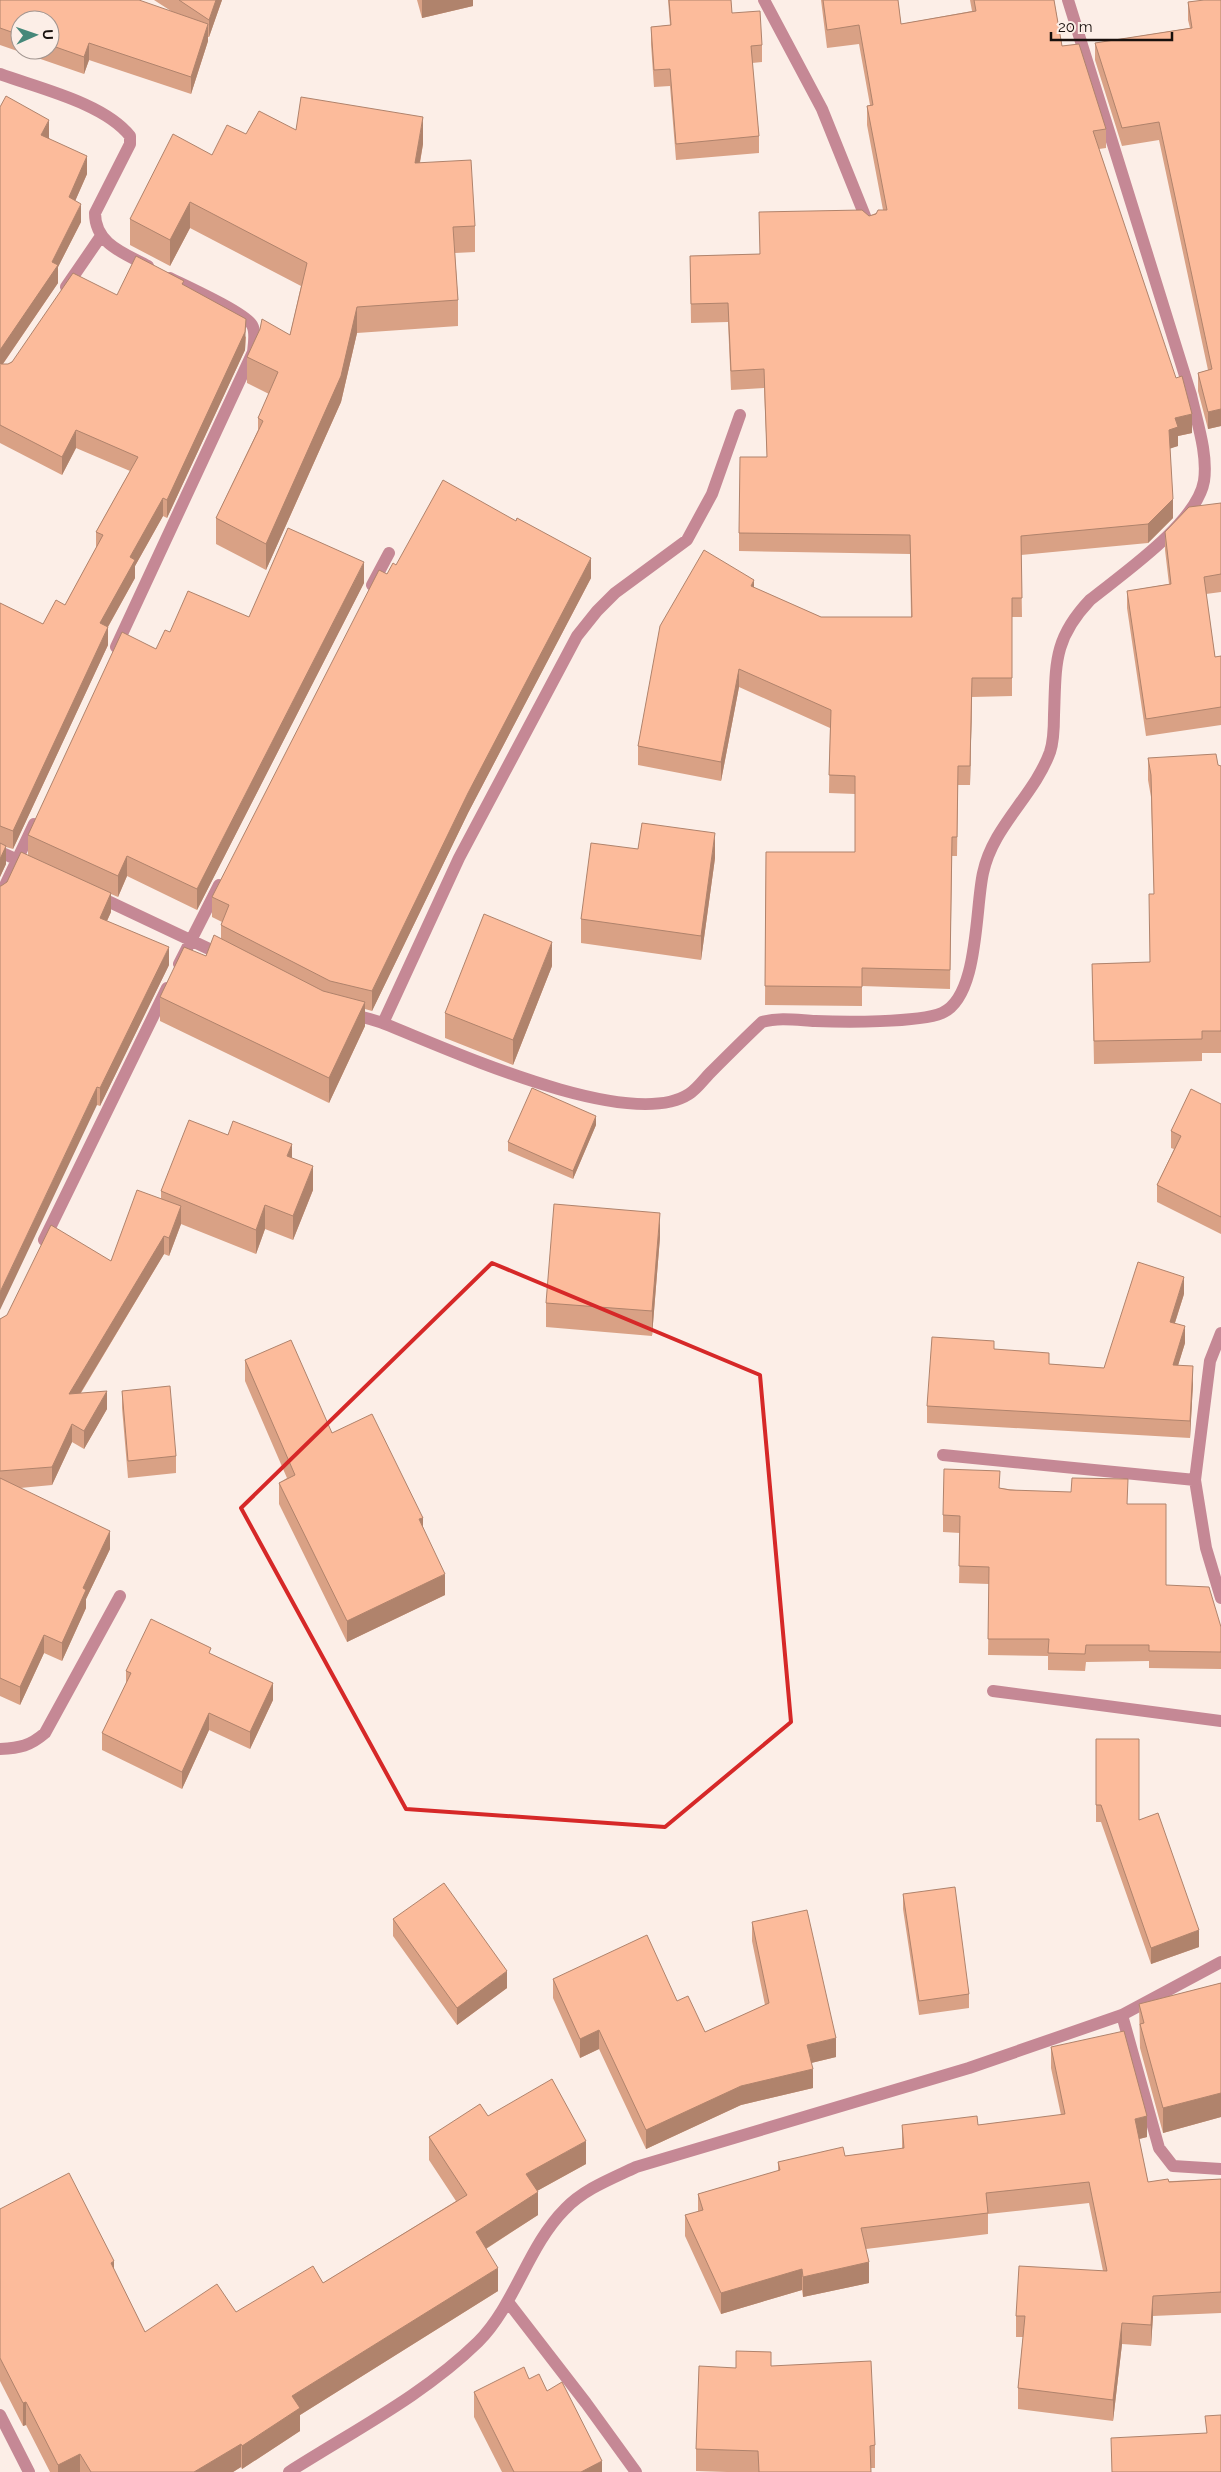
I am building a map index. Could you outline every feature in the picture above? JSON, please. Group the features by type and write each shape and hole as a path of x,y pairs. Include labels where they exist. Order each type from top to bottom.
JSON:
{"street":[{"path":"764,0 822,109 870,228"},
{"path":"337,1010 383,1023 458,1055 572,1093 612,1101 647,1104 670,1102 689,1094 762,1022 772,1019 823,1021 929,1017 943,1013 955,1005 962,996 968,977 983,873 990,853 1000,830 1044,766 1050,750 1056,660 1063,635 1077,614 1090,600 1178,527 1196,503 1204,482 1204,458 1189,386 1068,0"},
{"path":"0,74 73,99 120,124 130,136 130,144 95,213 95,225 101,236 109,244 241,315 252,324 253,352 110,660"},
{"path":"56,301 101,236"},
{"path":"383,1023 459,858 576,636 596,611 615,593 687,540 712,494 740,415"},
{"path":"366,597 389,553"},
{"path":"0,896 39,814"},
{"path":"0,852 44,872"},
{"path":"39,1250 227,869"},
{"path":"87,892 234,961"},
{"path":"1221,1332 1210,1361 1195,1480 1206,1548 1221,1598"},
{"path":"943,1455 1195,1480"},
{"path":"0,1749 32,1744 45,1733 120,1596"},
{"path":"993,1691 1221,1721"},
{"path":"289,2472 442,2376 480,2340 508,2302 531,2256 564,2209 590,2189 636,2167 969,2068 1122,2015 1221,1962"},
{"path":"1122,2015 1159,2148 1164,2158 1173,2166 1221,2169"},
{"path":"508,2302 586,2403 636,2472"},
{"path":"0,2415 29,2472"}],"highlighted area":[{"path":"492,1263 760,1375 791,1722 665,1827 406,1809 241,1508"}],"building":[{"path":"0,0 139,0 208,24 191,77 89,43 84,57 60,49 60,10 10,10 10,32 0,28"},
{"path":"179,0 216,0 209,20"},
{"path":"669,0 731,0 732,13 760,11 762,45 751,46 759,136 676,144 670,69 654,70 651,27 671,25"},
{"path":"823,0 898,0 901,24 976,11 974,0 1054,0 1062,46 1079,44 1106,129 1093,131 1176,378 1182,376 1192,414 1175,418 1178,427 1169,430 1173,499 1148,524 1021,536 1022,598 1012,598 1012,678 972,678 970,766 958,766 957,837 952,837 950,970 862,968 862,987 765,986 766,852 855,852 855,776 829,775 831,710 739,669 721,762 638,746 660,626 704,550 754,580 751,586 821,617 912,617 910,535 739,533 740,457 767,457 764,369 731,371 728,303 691,304 690,256 760,254 759,212 862,210 869,216 876,214 878,210 887,210 867,106 873,105 859,25 827,30"},
{"path":"1221,0 1221,409 1208,412 1198,373 1212,369 1159,122 1122,128 1095,43 1192,28 1188,2"},
{"path":"6,96 49,120 41,135 87,156 69,197 81,204 52,262 58,265 0,350 0,107"},
{"path":"301,97 423,117 415,163 471,160 475,226 453,227 458,300 357,307 341,376 266,544 216,518 263,421 258,418 278,372 247,357 260,329 262,319 290,335 307,263 190,202 170,240 130,219 173,134 212,155 227,125 246,134 259,111 296,130"},
{"path":"136,256 184,281 182,284 246,319 245,332 167,500 163,498 130,557 135,560 100,623 108,627 13,831 0,826 0,603 43,624 56,600 65,605 103,535 96,532 138,457 76,430 62,457 0,425 0,363 8,364 12,362 73,273 117,295"},
{"path":"443,480 516,521 517,518 591,558 468,793 372,991 330,981 221,925 229,905 212,897 379,570 387,574 393,563 396,565"},
{"path":"1221,503 1221,574 1204,577 1215,657 1221,656 1221,707 1146,719 1127,591 1171,584 1165,532 1189,507"},
{"path":"288,528 364,562 197,889 127,856 118,876 28,835 122,632 156,649 165,630 170,632 188,591 249,617"},
{"path":"1216,754 1218,765 1221,766 1221,1031 1202,1031 1202,1039 1094,1041 1092,964 1150,962 1149,894 1154,894 1151,775 1148,758"},
{"path":"642,823 715,833 701,936 581,919 591,843 638,849"},
{"path":"0,843 6,846 0,859"},
{"path":"21,852 111,893 100,918 169,947 100,1088 97,1087 0,1292 0,886 7,882"},
{"path":"484,914 552,942 513,1040 445,1013"},
{"path":"214,935 323,991 365,1002 329,1078 160,997 184,947 206,956"},
{"path":"532,1088 596,1116 573,1171 508,1142"},
{"path":"1191,1089 1221,1104 1221,1217 1157,1185 1181,1136 1171,1131"},
{"path":"189,1120 228,1135 233,1121 292,1144 287,1156 313,1166 293,1216 265,1205 256,1230 161,1191"},
{"path":"137,1190 181,1206 169,1238 164,1236 69,1394 107,1391 84,1431 72,1424 52,1467 0,1471 0,1319 7,1315 51,1225 111,1261"},
{"path":"554,1204 660,1213 652,1311 546,1303"},
{"path":"1138,1262 1184,1277 1170,1322 1185,1326 1173,1365 1193,1366 1190,1421 927,1406 932,1337 994,1341 994,1349 1049,1353 1049,1364 1104,1368"},
{"path":"291,1340 332,1433 372,1414 423,1518 419,1519 445,1574 347,1621 279,1483 295,1475 245,1360"},
{"path":"170,1386 176,1456 128,1461 122,1391"},
{"path":"944,1469 1000,1471 999,1488 1010,1490 1071,1492 1072,1478 1128,1479 1127,1504 1166,1504 1166,1585 1209,1587 1221,1627 1221,1652 1149,1651 1149,1645 1086,1645 1085,1654 1048,1653 1049,1639 988,1639 989,1567 959,1566 960,1516 943,1515"},
{"path":"0,1478 110,1531 83,1588 86,1590 62,1643 44,1635 20,1687 0,1678"},
{"path":"151,1619 211,1648 209,1653 273,1683 250,1732 209,1713 182,1772 102,1733 131,1673 126,1671"},
{"path":"1096,1739 1139,1739 1139,1820 1158,1813 1199,1930 1151,1948 1101,1805 1096,1805"},
{"path":"444,1883 507,1971 457,2008 393,1919"},
{"path":"955,1887 969,1994 919,2001 903,1894"},
{"path":"807,1910 836,2038 807,2045 813,2069 741,2086 646,2130 599,2030 580,2039 553,1979 647,1935 677,2001 688,1996 705,2032 769,2003 752,1922"},
{"path":"1221,1983 1221,2093 1163,2108 1140,2024 1144,2023 1139,2004"},
{"path":"1124,2031 1147,2116 1135,2119 1148,2182 1168,2179 1169,2182 1221,2179 1221,2292 1153,2296 1151,2325 1122,2323 1113,2400 1018,2388 1025,2316 1016,2316 1019,2266 1107,2271 1089,2182 986,2193 988,2213 861,2228 869,2262 803,2277 802,2269 721,2293 685,2215 703,2210 698,2194 780,2170 778,2162 843,2147 845,2156 904,2148 902,2125 977,2116 978,2125 1065,2114 1051,2047"},
{"path":"552,2079 586,2141 526,2174 538,2192 476,2232 498,2268 292,2396 300,2408 242,2446 241,2444 194,2472 91,2472 80,2454 58,2465 26,2402 23,2403 0,2358 0,2209 69,2173 114,2261 111,2263 145,2332 217,2284 236,2312 313,2266 323,2283 467,2195 429,2137 480,2104 488,2116"},
{"path":"736,2351 771,2352 771,2366 871,2361 875,2445 870,2446 871,2472 759,2472 758,2451 696,2449 699,2366 736,2368"},
{"path":"524,2367 529,2379 539,2374 547,2391 562,2382 602,2461 581,2472 514,2472 474,2392"},
{"path":"1221,2415 1221,2472 1112,2472 1111,2438 1207,2433 1205,2416"}]}
